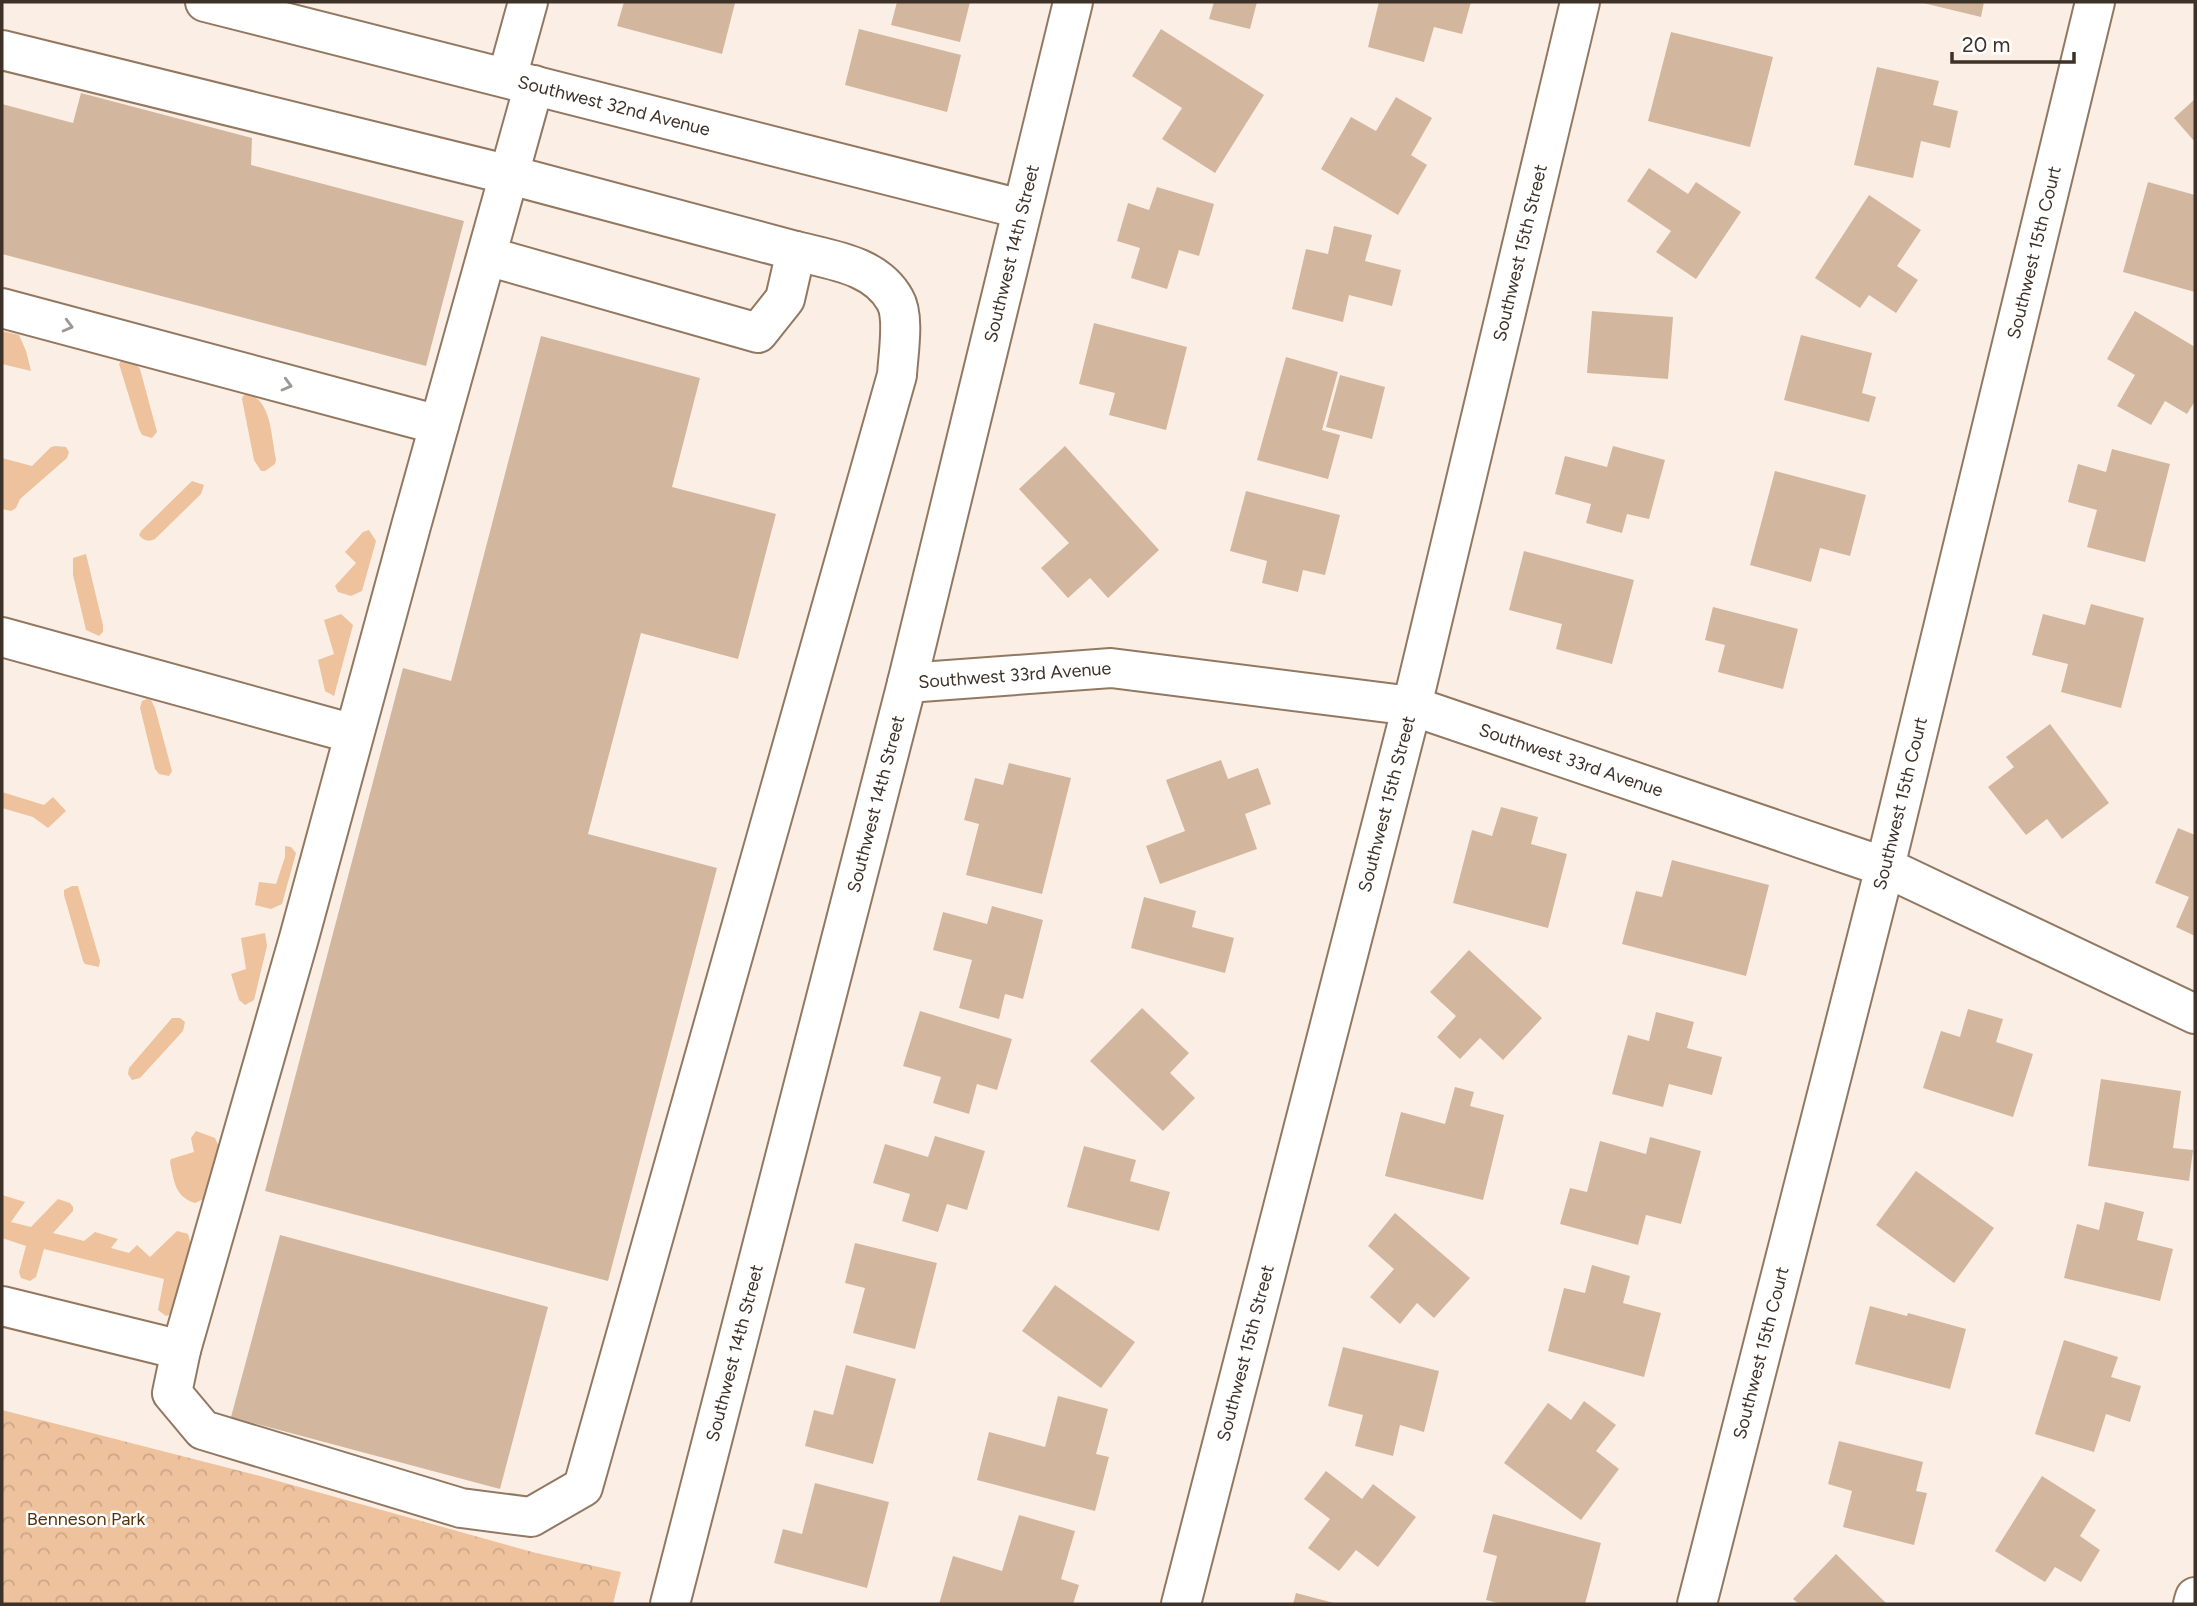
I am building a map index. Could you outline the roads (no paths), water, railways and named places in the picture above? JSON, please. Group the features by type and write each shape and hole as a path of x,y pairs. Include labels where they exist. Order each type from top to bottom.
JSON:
{"street":[{"name":"Southwest 32nd Avenue","path":"205,2 1021,209"},
{"path":"2,50 510,175 850,265 878,279 896,301 900,329 897,375 583,1487 531,1517 461,1508 202,1430 172,1393 181,1350 510,175 528,2"},
{"name":"Southwest 14th Street","path":"670,1604 907,683 1073,2"},
{"name":"Southwest 15th Street","path":"1181,1604 1412,706 1580,2"},
{"name":"Southwest 15th Court","path":"1697,1604 1885,867 2095,2"},
{"path":"486,256 758,333 785,299 796,251"},
{"path":"2,309 439,425"},
{"path":"2,637 355,734"},
{"name":"Southwest 33rd Avenue","path":"907,683 1111,668 1412,706 1885,867 2195,1014"},
{"path":"2,1306 181,1350"},
{"path":"2193,1604 2195,1597"}],"park label":[{"name":"Benneson Park","path":"86,1519"}]}
